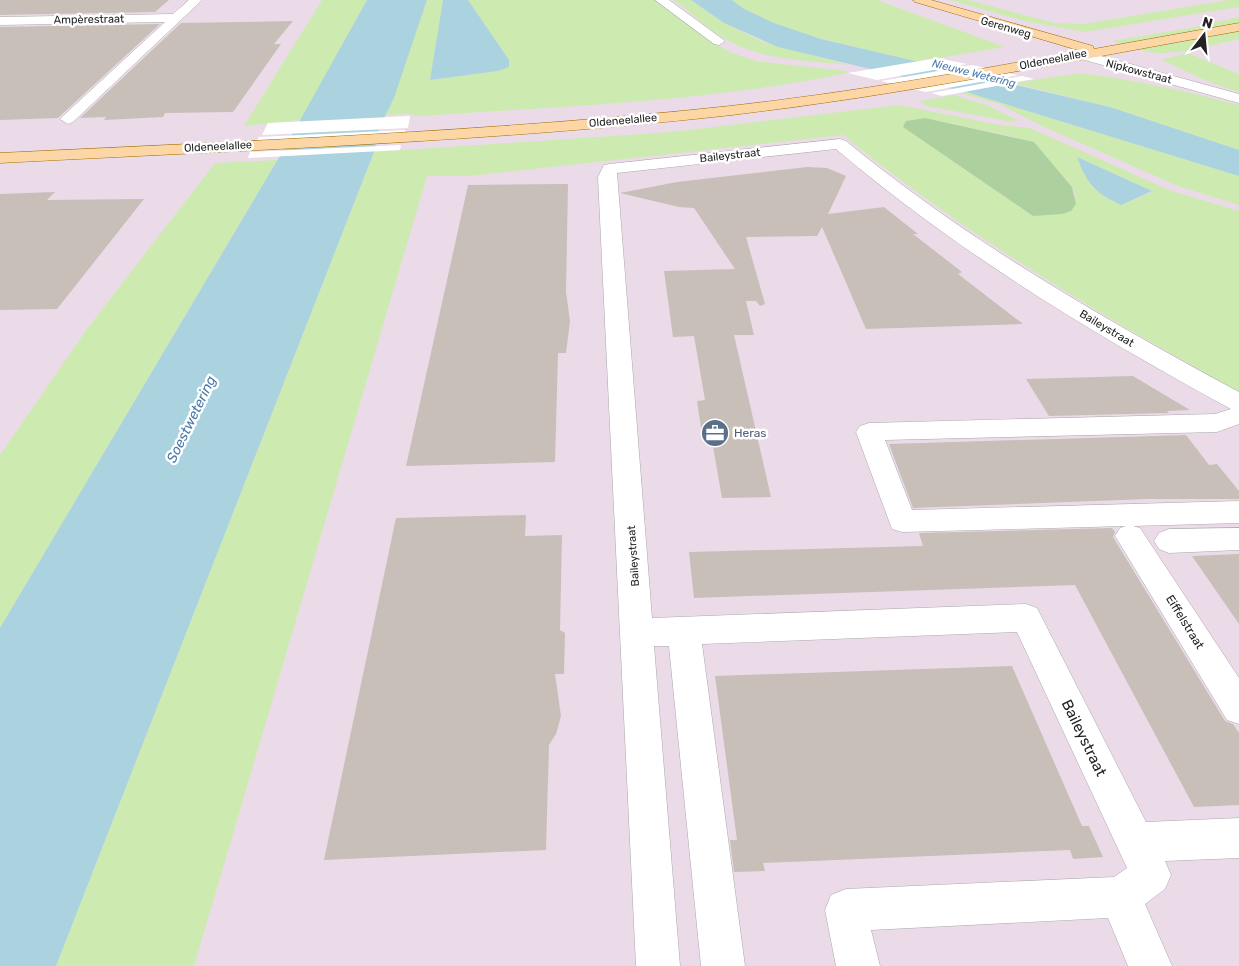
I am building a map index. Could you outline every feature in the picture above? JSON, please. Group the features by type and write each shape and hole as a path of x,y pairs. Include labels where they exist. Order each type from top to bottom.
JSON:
{"main road":[{"name":"Gerenweg","path":"906,0 1079,54"},
{"name":"Gerenweg","path":"919,0 1095,51"},
{"name":"Oldeneelallee","path":"0,158 256,144 404,126 676,116 906,87 1239,26"},
{"name":"Oldeneelallee","path":"1028,48 1095,36"}],"street":[{"path":"68,119 196,0"},
{"path":"662,0 718,41"},
{"name":"Ampèrestraat","path":"0,20 177,18"},
{"name":"Nipkowstraat","path":"1095,51 1199,87"},
{"name":"Nipkowstraat","path":"1079,54 1239,99"},
{"name":"Baileystraat","path":"658,966 608,171 613,167 840,144 916,205 993,258 1153,355 1239,403"},
{"path":"1239,415 1217,423 869,432 902,521 1239,512"},
{"name":"Eiffelstraat","path":"1130,536 1239,708"},
{"path":"1169,541 1239,539"},
{"name":"Baileystraat","path":"637,633 1026,618 1151,875 1120,897"},
{"path":"684,632 723,966"},
{"path":"1135,842 1239,838"},
{"path":"858,966 846,910 1120,897 1150,966"}],"shaded area":[{"path":"0,0 1239,0 1239,966 0,966"}],"green space":[{"path":"322,0 367,0 300,120 244,126"},
{"path":"427,0 443,0 430,80 498,71 509,66 509,60 468,0 657,0 698,32 729,52 756,61 847,71 847,73 742,91 636,102 422,116 408,114 386,115"},
{"path":"673,0 691,0 724,23 763,42 848,65 783,58 752,51 715,33"},
{"path":"732,0 877,0 1005,47 916,62 803,34 744,9"},
{"path":"950,0 968,0 1055,23 1083,24 1227,0 1239,0 1239,7 1085,32 1024,21"},
{"path":"1239,17 1239,24 1122,44 1113,41 1190,28"},
{"path":"1239,31 1239,39 1188,50 1161,53 1137,49"},
{"path":"1188,53 1239,74 1239,92 1209,82 1161,60"},
{"path":"1081,73 1161,86 1239,105 1239,150 1110,107 1013,83"},
{"path":"966,92 1239,176 1239,205 1178,186 1042,126 999,104 960,93"},
{"path":"954,95 989,106 1017,120 1012,122 927,106 920,101"},
{"path":"899,105 1000,125 1030,128 1169,190 1239,211 1239,392 1035,272 937,207 843,135 469,176 427,176 194,966 56,966 374,152 671,132","holes":["925,118 1015,137 1065,178 1076,196 1033,216 904,127 906,121","1077,157 1152,191 1152,192 1121,205 1098,192 1093,187 1084,174"]},
{"path":"925,118 1034,142 1072,187 1076,204 1071,211 1062,214 1033,216 903,127 906,121"},
{"path":"278,160 0,628 0,455 87,329 215,163"}],"water":[{"name":"Soestwetering","path":"367,0 427,0 394,98 380,126 374,152 56,966 0,966 0,628 284,149"},
{"path":"443,0 468,0 509,60 509,67 498,71 430,80"},
{"path":"691,0 732,0 744,9 774,23 821,39 1110,107 1239,150 1239,176 966,92 778,47 724,23"},
{"path":"1077,157 1152,191 1121,205 1098,192 1093,187 1084,174"}],"pier":[{"path":"937,58 967,64 877,80 848,73"},
{"path":"972,65 1018,75 926,92 881,81"},
{"path":"1022,76 1034,79 942,96 931,93"},
{"path":"410,116 408,128 262,135 268,123"},
{"path":"405,130 403,142 253,150 259,137"},
{"path":"401,145 400,150 248,158 250,152"}],"building":[{"path":"0,0 169,0 155,12 0,15"},
{"path":"293,21 274,44 281,44 233,112 165,113 163,117 104,120 106,117 80,118 181,23"},
{"path":"160,24 58,118 0,120 0,27"},
{"path":"807,167 827,168 846,176 828,214 884,207 918,234 913,234 962,272 958,274 1023,324 866,329 822,227 817,236 746,237 765,304 760,306 756,301 746,301 754,335 734,335 771,497 722,498 712,441 703,441 697,401 705,400 694,336 673,337 664,271 735,269 694,208 679,207 620,193 677,182"},
{"path":"568,184 566,292 570,321 566,353 558,353 555,462 406,466 468,185"},
{"path":"55,192 47,200 144,199 57,309 0,310 0,194"},
{"path":"1133,376 1190,410 1167,411 1169,413 1049,416 1026,379"},
{"path":"1186,435 1209,465 1217,464 1239,491 1239,499 1147,499 913,508 889,444"},
{"path":"526,515 525,536 562,535 560,630 565,633 564,674 555,674 561,716 556,734 549,745 546,850 324,860 396,518"},
{"path":"1112,528 1115,532 1113,537 1225,721 1233,724 1239,733 1239,805 1194,807 1075,585 694,598 689,552 923,546 919,533"},
{"path":"1239,554 1239,624 1192,556"},
{"path":"1012,666 1082,826 1089,826 1103,857 1073,859 1070,850 763,863 765,871 734,872 730,840 737,840 715,676"}],"place":[{"name":"Heras","path":"715,433"}],"water label":[{"name":"Nieuwe Wetering","path":"974,73"}]}
